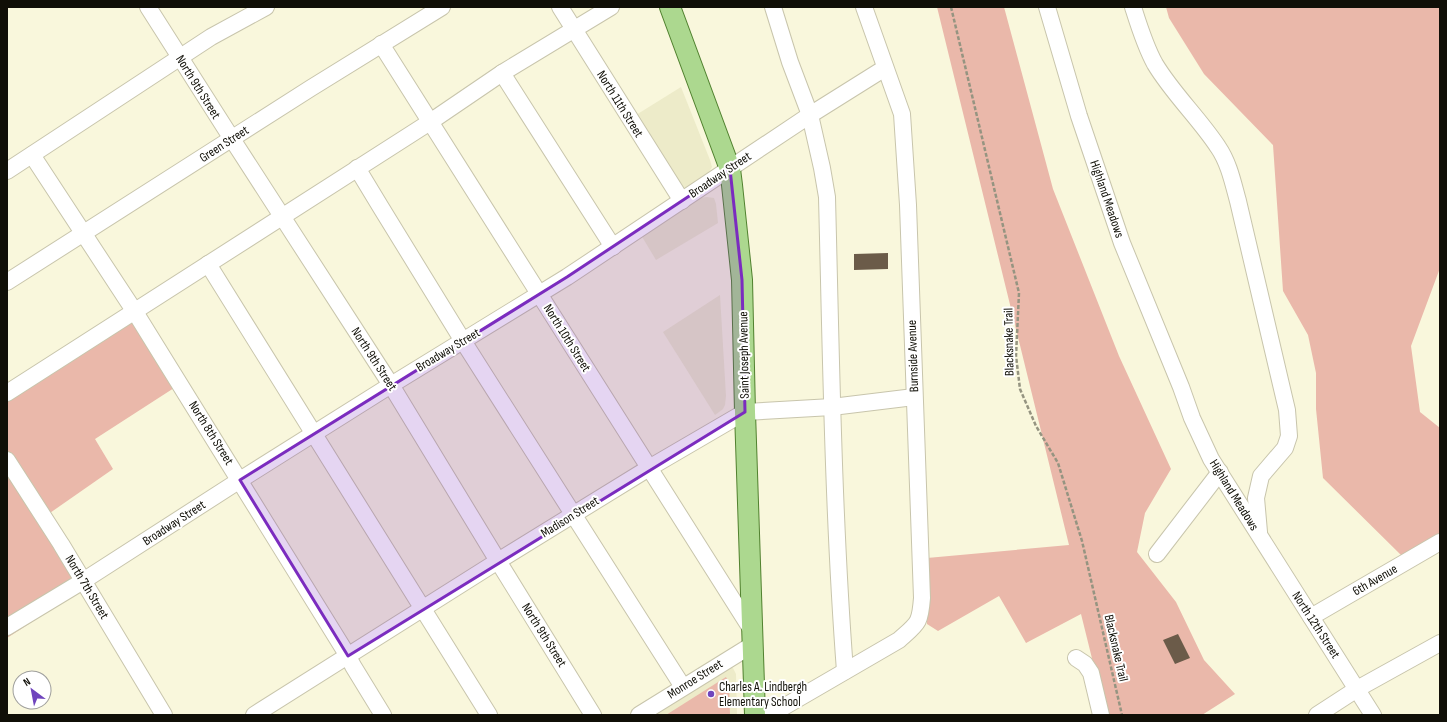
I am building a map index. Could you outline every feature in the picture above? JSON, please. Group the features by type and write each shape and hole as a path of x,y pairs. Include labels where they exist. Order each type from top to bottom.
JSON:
{"main road":[{"name":"Saint Joseph Avenue","path":"670,7 730,169 742,280 755,715"}],"street":[{"name":"North 9th Street","path":"148,7 391,384 498,561 594,715"},
{"path":"7,171 211,37 266,7"},
{"name":"Green Street","path":"7,282 381,44 442,7"},
{"name":"North 11th Street","path":"560,7 682,201"},
{"path":"7,393 430,122 502,73 611,7"},
{"path":"773,7 790,62 810,115 827,197 832,407 839,595 845,671"},
{"name":"Burnside Avenue","path":"763,715 775,712 899,640 914,627 919,621 921,615 922,598 908,205 902,114 864,7"},
{"name":"Highland Meadows","path":"1047,7 1079,116 1122,243 1181,387 1192,418 1211,459 1259,535"},
{"name":"Highland Meadows","path":"1133,7 1149,52 1156,65 1181,101 1219,147 1229,170 1238,201 1287,410 1289,436 1285,448 1261,476 1256,498 1259,535"},
{"name":"North 10th Street","path":"381,44 649,468 752,638"},
{"name":"Broadway Street","path":"7,627 83,581 391,384 463,342 613,247 810,115 885,68"},
{"path":"502,73 613,247"},
{"name":"North 8th Street","path":"32,155 135,312 240,480 383,715"},
{"path":"357,168 463,342 683,687"},
{"path":"208,264 489,715"},
{"name":"Madison Street","path":"254,715 272,710 348,656 422,608 649,468 745,412 832,407 914,398"},
{"name":"North 7th Street","path":"7,460 83,581 164,715"},
{"path":"1157,554 1220,472"},
{"name":"North 12th Street","path":"1259,535 1373,715"},
{"name":"6th Avenue","path":"1311,617 1440,542"},
{"name":"Monroe Street","path":"639,715 683,687 752,638"},
{"path":"1317,715 1357,689 1440,643"},
{"path":"1076,658 1085,664 1091,673 1101,715"}],"path":[{"name":"Blacksnake Trail","path":"951,7 1019,293 1016,356 1020,389 1036,426 1058,463 1082,541 1122,715"}],"highlighted area":[{"path":"730,169 742,280 745,412 348,656 240,480 567,277"}],"shaded area":[{"path":"937,7 1004,7 1053,189 1119,356 1171,469 1145,513 1137,552 1176,602 1204,660 1235,694 1202,715 1106,715 1081,614 1026,643 999,596 938,631 927,624 927,558 1069,545"},
{"path":"1166,7 1440,7 1440,268 1411,346 1420,412 1440,428 1440,535 1402,556 1323,478 1316,409 1316,373 1308,335 1283,291 1273,145 1204,74 1169,18"},
{"path":"681,87 712,167 707,175 690,187 685,188 680,186 636,115"},
{"path":"699,198 714,198 718,223 656,260 641,235"},
{"path":"720,295 726,396 723,409 715,415 663,332"},
{"path":"136,306 174,388 95,439 113,469 47,515 91,584 7,638 7,388"},
{"name":"Charles A. Lindbergh Elementary School","path":"727,668 733,668 736,674 737,715 653,715"},
{"path":"726,677 729,683 730,715 666,715"}],"building":[{"path":"888,253 888,269 854,270 854,254"},
{"path":"1178,634 1190,658 1175,664 1163,640"}],"place":[{"name":"Charles A. Lindbergh Elementary School","path":"711,694"}]}
